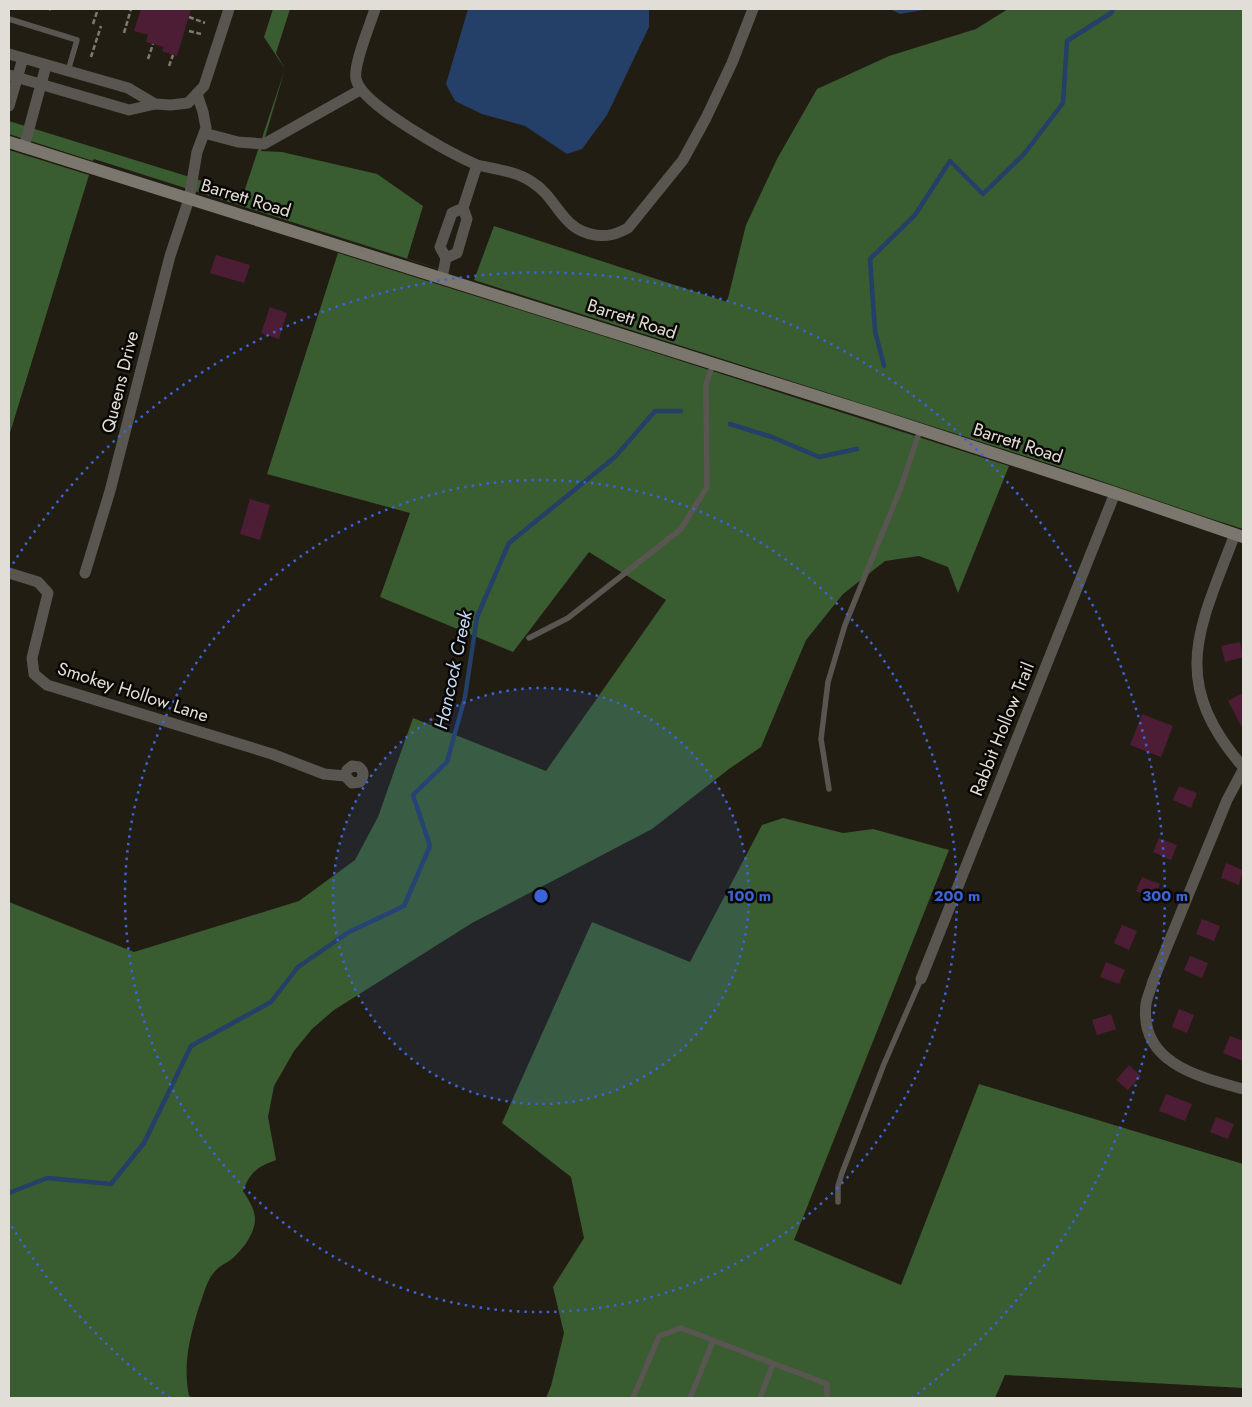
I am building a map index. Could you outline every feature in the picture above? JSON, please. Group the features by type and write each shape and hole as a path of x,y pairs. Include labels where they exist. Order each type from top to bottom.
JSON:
{"street":[{"path":"13,76 128,110 155,104 188,104 204,86 229,9"},
{"path":"375,9 357,66 356,79 360,90 379,106 434,143 477,165 508,171 533,182 550,198 570,225 585,234 606,237 628,228 683,160 706,118 732,63 753,9"},
{"path":"9,54 128,88 155,104"},
{"path":"9,106 13,76 23,58"},
{"path":"24,147 46,66"},
{"path":"100,103 106,82"},
{"path":"197,94 206,128 204,133 238,142 264,144 360,90"},
{"name":"Queens Drive","path":"85,573 110,491 170,256 189,199 197,152 204,133"},
{"name":"Barrett Road","path":"9,142 713,363 1115,493 1239,536"},
{"path":"446,258 457,253 467,219 463,208 477,165"},
{"path":"442,278 446,258 440,247 452,213 463,208"},
{"name":"Rabbit Hollow Trail","path":"921,978 1115,493"},
{"path":"1239,536 1200,629 1197,646 1197,677 1210,721 1243,768 1220,818 1153,982 1146,1004 1148,1030 1157,1049 1174,1064 1195,1075 1243,1089"},
{"name":"Smokey Hollow Lane","path":"9,573 38,582 48,593 32,658 34,674 47,684 272,754 324,774 346,776"}],"lane":[{"path":"9,20 77,40 68,72"},
{"path":"529,638 568,618 681,529 707,487 706,385 713,363"},
{"path":"829,789 821,739 828,682 845,625 901,487 920,430"},
{"path":"838,1202 838,1186 842,1173 884,1064 921,978"},
{"path":"633,1398 659,1336 681,1328 826,1384 827,1398"},
{"path":"690,1398 713,1341"},
{"path":"760,1398 773,1364"}],"path":[{"path":"93,24 98,9"},
{"path":"124,33 131,9"},
{"path":"188,17 204,23"},
{"path":"92,57 101,26"},
{"path":"189,31 201,34"},
{"path":"148,59 153,44"},
{"path":"169,66 173,54"}],"green space":[{"path":"273,9 290,9 276,53 285,69 264,37"},
{"path":"1008,9 1243,9 1243,529 1052,465 474,280 494,226 727,302 746,225 777,159 817,89 889,56 976,29"},
{"path":"285,69 261,151 282,152 377,174 423,206 407,259 94,159 93,161 9,134 9,121 238,192 244,192"},
{"path":"9,150 89,175 9,436"},
{"path":"338,253 1009,466 958,593 948,567 919,556 885,561 843,594 806,640 761,747 729,769 652,829 472,923 334,1010 312,1029 294,1051 274,1086 268,1117 276,1160 255,1171 248,1179 243,1191 254,1212 253,1230 237,1254 218,1268 210,1278 198,1310 187,1363 189,1396 194,1398 9,1398 9,902 134,952 299,901 355,860 378,817 413,718 546,771 666,600 589,552 513,652 380,597 410,513 267,474"},
{"path":"783,818 843,833 873,829 949,850 794,1240 901,1285 979,1084 1243,1164 1243,1388 1005,1375 995,1398 546,1398 551,1386 564,1333 553,1287 584,1238 571,1177 502,1123 592,922 690,962 762,825"}],"water":[{"path":"468,9 649,9 649,27 607,115 582,149 567,154 525,126 482,114 455,101 446,84"},
{"path":"890,9 929,9 900,14"}],"building":[{"path":"141,9 191,9 177,56 162,51 164,47 146,42 148,35 134,31"},
{"path":"216,255 250,265 244,283 210,273"},
{"path":"270,307 287,313 279,339 261,333"},
{"path":"250,499 270,505 260,540 240,534"},
{"path":"1240,642 1243,657 1225,662 1221,646"},
{"path":"1243,693 1243,729 1228,701"},
{"path":"1142,714 1173,726 1161,757 1130,745"},
{"path":"1179,786 1197,793 1191,808 1173,800"},
{"path":"1159,838 1177,845 1171,860 1153,852"},
{"path":"1226,863 1243,870 1239,885 1221,878"},
{"path":"1142,877 1160,884 1154,899 1136,891"},
{"path":"1202,919 1220,926 1214,941 1196,934"},
{"path":"1122,925 1137,931 1129,950 1114,943"},
{"path":"1190,956 1208,963 1202,978 1184,970"},
{"path":"1106,962 1125,970 1119,984 1100,977"},
{"path":"1179,1009 1194,1015 1187,1033 1172,1027"},
{"path":"1111,1014 1116,1029 1097,1035 1092,1020"},
{"path":"1230,1036 1243,1041 1243,1061 1223,1053"},
{"path":"1129,1065 1141,1076 1128,1090 1116,1080"},
{"path":"1166,1094 1192,1104 1185,1121 1159,1111"},
{"path":"1216,1117 1234,1124 1228,1139 1210,1132"}],"waterway":[{"name":"Hancock Creek","path":"884,366 875,331 870,259 915,215 950,161 983,194 1024,154 1063,103 1067,41 1111,13 1113,9"},
{"name":"Hancock Creek","path":"9,1193 47,1178 111,1184 144,1143 191,1046 271,1002 298,967 349,932 404,906 430,846 413,795 447,762 465,697 477,617 509,543 615,457 655,411 681,411"},
{"name":"Hancock Creek","path":"730,424 772,437 819,457 857,449"}]}
